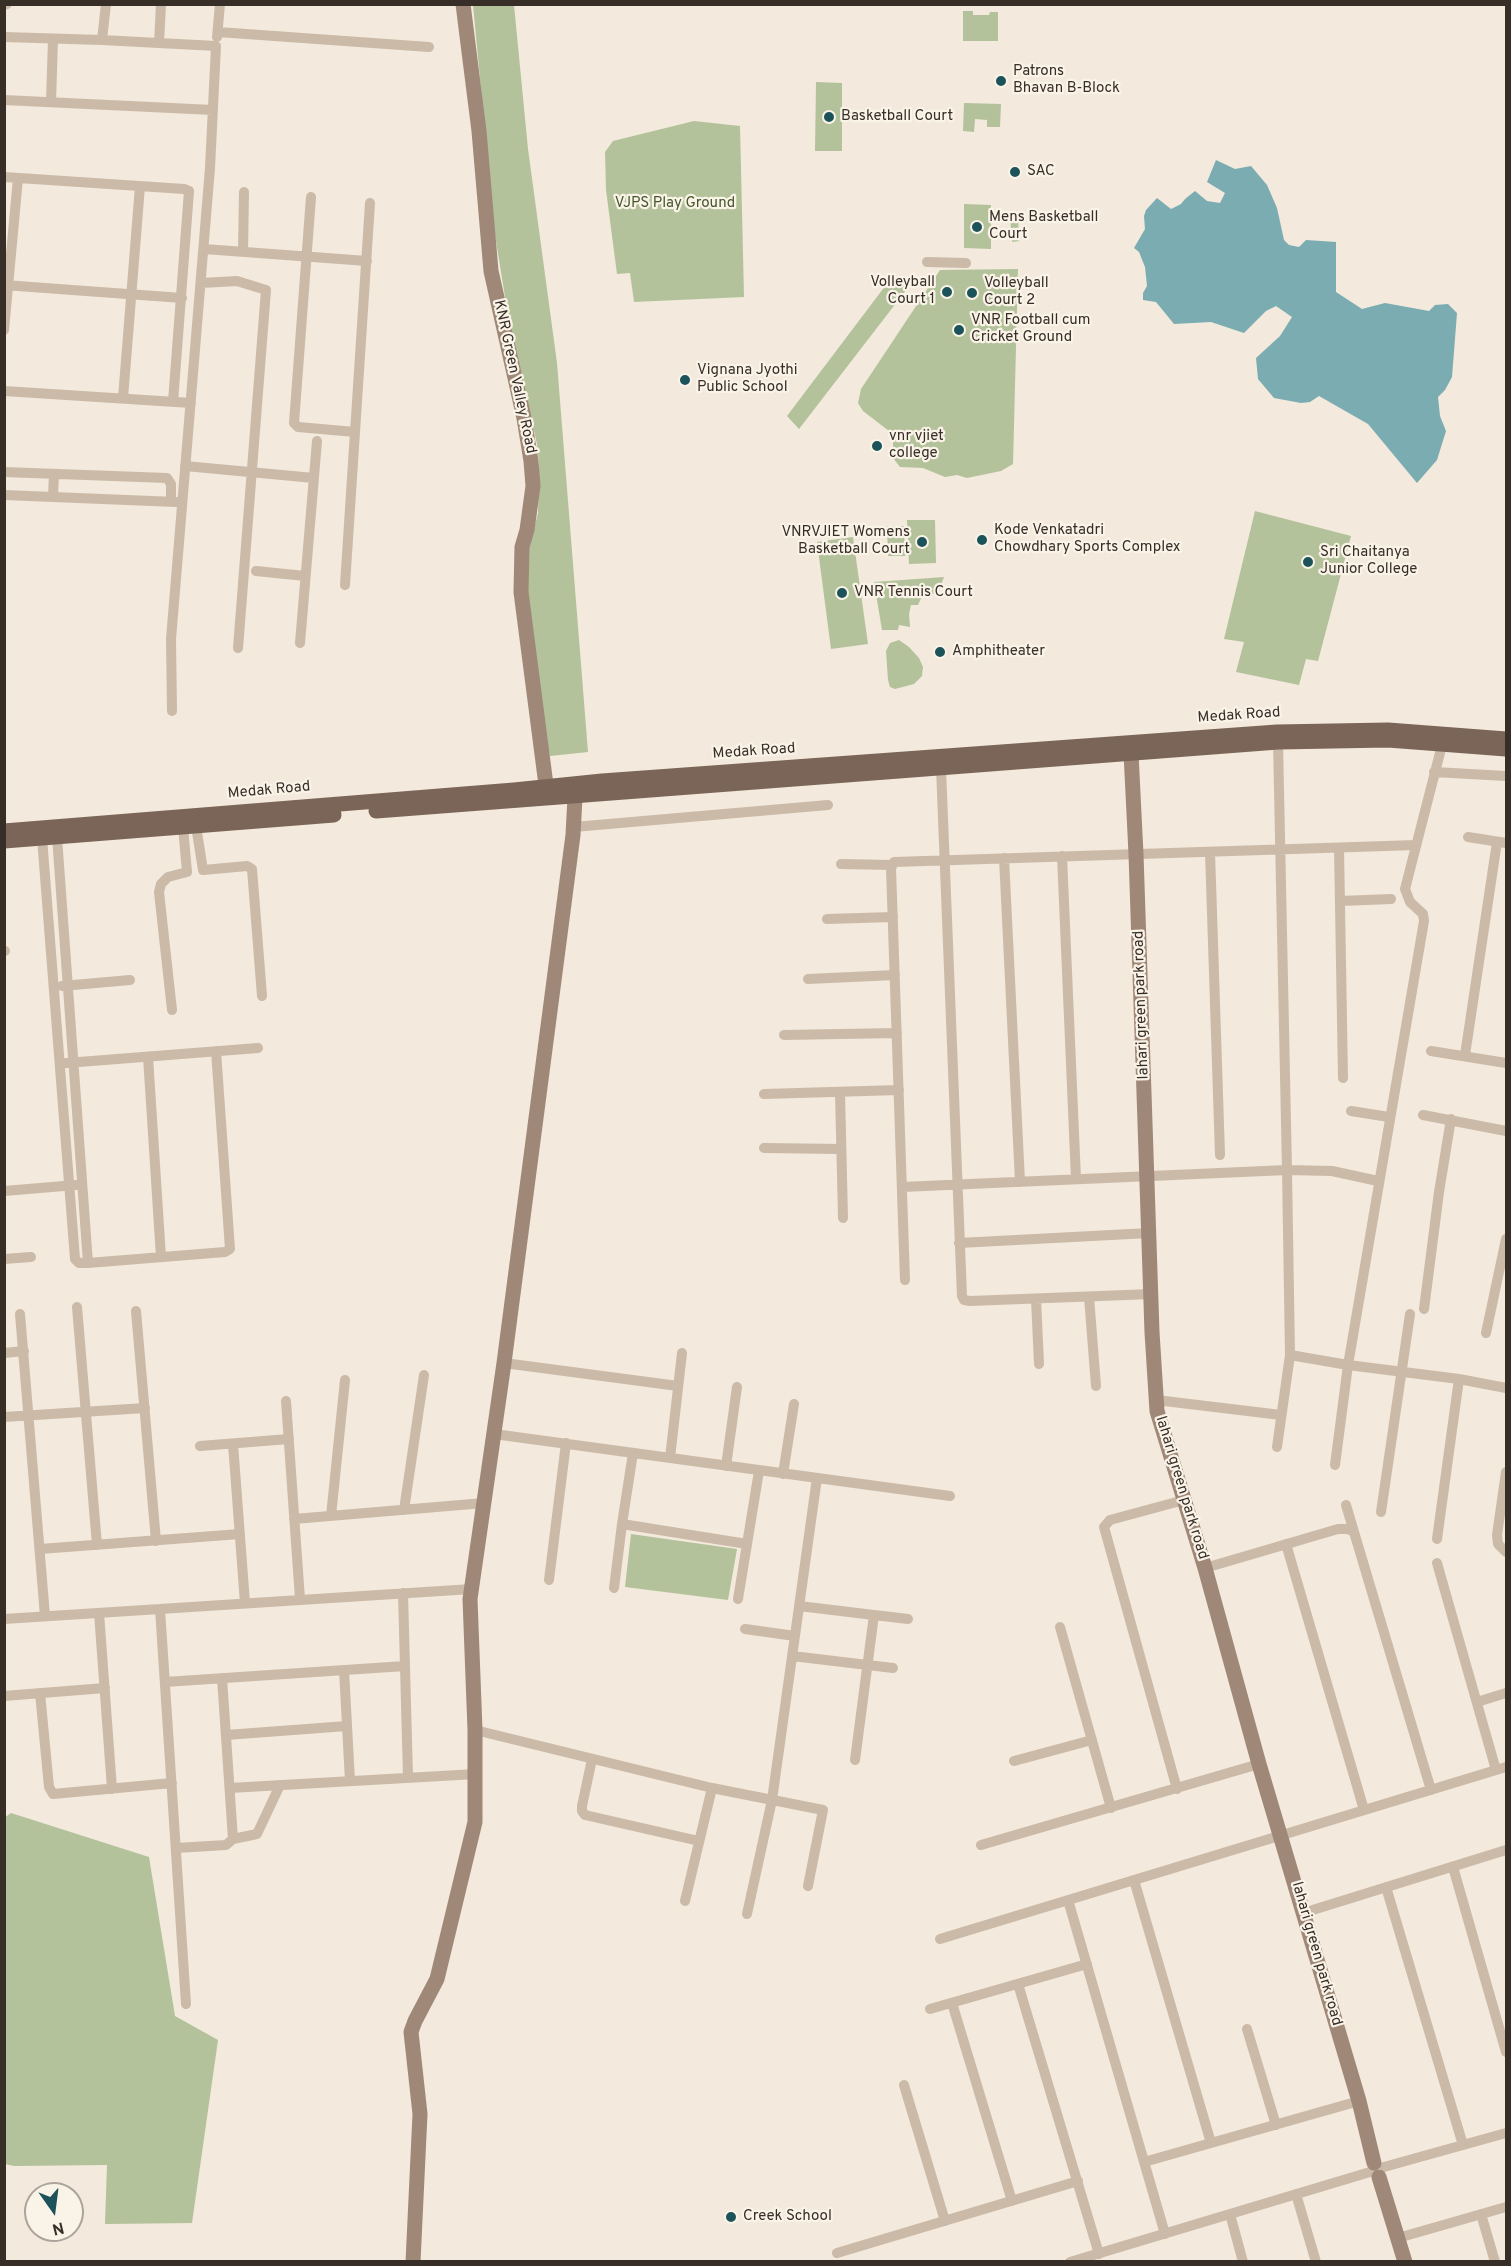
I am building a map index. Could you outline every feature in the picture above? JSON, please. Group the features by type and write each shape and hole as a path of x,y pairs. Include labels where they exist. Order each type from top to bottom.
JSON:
{"main road":[{"name":"Medak Road","path":"4,841 190,826 546,786 1278,732 1388,730 1506,739"},
{"name":"Medak Road","path":"4,831 361,807 575,797 1278,742 1388,740 1506,749"}],"street":[{"path":"102,40 106,4"},
{"path":"159,43 160,4"},
{"path":"172,711 171,639 177,502 185,466 191,403 204,249 220,4"},
{"name":"KNR Green Valley Road","path":"464,4 479,131 491,271 524,418 531,461 533,486 527,530 522,547 520,592 546,786"},
{"path":"218,32 429,47"},
{"path":"4,37 216,46"},
{"path":"51,102 53,39"},
{"path":"4,99 213,110"},
{"path":"4,177 189,191 173,402"},
{"path":"4,330 6,285 18,178"},
{"path":"123,398 140,186"},
{"path":"243,252 244,192"},
{"path":"311,197 294,423 298,426 355,432"},
{"path":"345,585 370,203"},
{"path":"204,249 367,261"},
{"path":"927,262 966,263"},
{"path":"201,283 237,281 266,290 238,648"},
{"path":"6,285 182,298"},
{"path":"4,390 191,403"},
{"path":"300,643 317,441"},
{"path":"185,466 314,478"},
{"path":"4,472 166,478 171,484 177,502"},
{"path":"53,497 54,474"},
{"path":"4,495 177,502"},
{"path":"256,572 306,576"},
{"path":"1277,1447 1290,1355 1278,742"},
{"path":"1335,1464 1348,1365 1378,1180 1424,921 1423,914 1410,902 1405,889 1442,745"},
{"name":"lahari green park road","path":"1131,753 1156,1400 1160,1421 1205,1568 1259,1764 1405,2262"},
{"path":"941,768 961,1290 964,1300 1152,1294"},
{"path":"1434,772 1506,776"},
{"path":"413,2262 420,2114 411,2032 440,1968 475,1822 475,1730 470,1611 472,1589 574,827 575,797"},
{"path":"574,827 828,805"},
{"path":"190,826 203,870"},
{"path":"188,872 190,826"},
{"path":"1465,1055 1502,843 1468,837"},
{"path":"49,838 68,986 88,1263"},
{"path":"49,838 54,987 75,1259 79,1263 225,1252 230,1249 216,1051"},
{"path":"841,864 891,865 899,861 1416,845"},
{"path":"1339,848 1343,1078"},
{"path":"1210,852 1220,1155"},
{"path":"1062,856 1076,1179"},
{"path":"1004,858 1020,1182"},
{"path":"891,865 905,1280"},
{"path":"172,1010 159,892 161,884 168,876 188,872 247,866 252,869 262,996"},
{"path":"1340,901 1391,899"},
{"path":"827,920 893,917"},
{"path":"808,979 895,975"},
{"path":"54,987 130,980"},
{"path":"784,1035 897,1033"},
{"path":"60,1064 258,1048"},
{"path":"1431,1051 1506,1063"},
{"path":"148,1057 161,1257"},
{"path":"764,1094 899,1090"},
{"path":"840,1092 843,1218"},
{"path":"1351,1111 1389,1117"},
{"path":"1423,1115 1506,1131"},
{"path":"1424,1309 1451,1119"},
{"path":"764,1148 841,1149"},
{"path":"902,1187 1287,1170 1332,1171 1378,1180"},
{"path":"4,1191 83,1184"},
{"path":"959,1243 1149,1233"},
{"path":"1486,1333 1506,1239"},
{"path":"4,1259 31,1257"},
{"path":"1089,1297 1096,1386"},
{"path":"1035,1299 1040,1364"},
{"path":"76,1307 97,1545"},
{"path":"136,1311 156,1540"},
{"path":"20,1314 45,1616"},
{"path":"1381,1512 1410,1314"},
{"path":"4,1353 24,1351"},
{"path":"670,1458 682,1353"},
{"path":"1290,1355 1506,1388"},
{"path":"504,1363 678,1386"},
{"path":"405,1510 424,1375"},
{"path":"1437,1539 1459,1379"},
{"path":"331,1516 345,1380"},
{"path":"726,1466 737,1387"},
{"path":"1156,1400 1281,1415"},
{"path":"286,1401 300,1599"},
{"path":"783,1474 794,1404"},
{"path":"4,1417 145,1408"},
{"path":"494,1434 951,1496"},
{"path":"200,1446 288,1439"},
{"path":"549,1580 566,1443"},
{"path":"233,1444 245,1603"},
{"path":"614,1588 633,1453"},
{"path":"738,1599 759,1471"},
{"path":"1506,1472 1505,1497 1497,1535 1498,1544 1506,1552"},
{"path":"747,1914 771,1800 817,1478"},
{"path":"1177,1789 1104,1527 1110,1520 1184,1500"},
{"path":"294,1519 484,1503"},
{"path":"1346,1505 1431,1790"},
{"path":"622,1524 747,1544"},
{"path":"1205,1568 1338,1529 1348,1529 1353,1532"},
{"path":"40,1549 240,1534"},
{"path":"1286,1544 1364,1810"},
{"path":"940,1938 1501,1769 1477,1702 1437,1563"},
{"path":"4,1619 472,1589"},
{"path":"403,1593 408,1777"},
{"path":"799,1606 908,1619"},
{"path":"160,1609 186,2004"},
{"path":"99,1613 112,1789"},
{"path":"855,1760 874,1615"},
{"path":"1060,1627 1111,1808"},
{"path":"745,1629 795,1636"},
{"path":"792,1656 893,1668"},
{"path":"165,1682 405,1666"},
{"path":"344,1670 350,1781"},
{"path":"222,1678 233,1839"},
{"path":"4,1696 105,1688"},
{"path":"40,1693 50,1791 58,1794 172,1784"},
{"path":"1477,1702 1506,1693"},
{"path":"226,1735 347,1726"},
{"path":"475,1730 712,1788 823,1810 808,1886"},
{"path":"1014,1761 1092,1740"},
{"path":"592,1759 582,1806 585,1815 699,1841"},
{"path":"981,1845 1259,1764"},
{"path":"230,1788 476,1774"},
{"path":"176,1848 226,1845 233,1839 257,1834 280,1785"},
{"path":"685,1902 712,1788"},
{"path":"1303,1913 1506,1850"},
{"path":"1453,1867 1506,2052"},
{"path":"1134,1880 1211,2143"},
{"path":"1386,1887 1463,2145"},
{"path":"1068,1900 1165,2234"},
{"path":"930,2010 1087,1964"},
{"path":"1018,1984 1099,2254"},
{"path":"952,2003 1012,2201"},
{"path":"1247,2029 1276,2125"},
{"path":"904,2085 945,2221"},
{"path":"1144,2162 1359,2102"},
{"path":"1070,2262 1506,2133"},
{"path":"837,2253 1078,2181"},
{"path":"1296,2194 1316,2262"},
{"path":"1398,2238 1506,2206"},
{"path":"1230,2214 1244,2262"},
{"path":"1481,2214 1496,2262"}],"green space":[{"path":"473,5 514,5 528,149 557,363 588,752 550,756 545,733 528,608 528,553 538,513 539,464 537,444 507,309 495,235"},
{"path":"963,11 973,11 973,15 989,15 990,12 998,12 998,41 963,41"},
{"name":"Basketball Court","path":"816,82 842,83 842,151 815,151"},
{"path":"964,103 1001,104 1000,127 987,127 987,120 975,119 974,132 963,131"},
{"name":"VJPS Play Ground","path":"694,121 740,126 744,297 634,302 630,273 617,274 606,190 605,152 613,141"},
{"name":"Mens Basketball Court","path":"964,204 991,205 991,249 964,248"},
{"path":"1010,214 1018,214 1019,241 1012,242"},
{"name":"VNR Football cum Cricket Ground","path":"1018,269 1013,464 1001,471 967,478 957,475 945,477 923,468 900,467 893,458 893,443 889,431 863,411 858,403 861,389 940,270"},
{"path":"892,277 910,285 799,429 787,416"},
{"path":"1255,511 1351,536 1318,661 1306,659 1299,685 1236,672 1244,642 1224,639"},
{"name":"VNRVJIET Womens Basketball Court","path":"907,520 935,520 936,563 909,564"},
{"path":"887,526 904,526 905,556 888,556"},
{"name":"VNR Tennis Court","path":"853,537 868,644 831,649 817,542"},
{"path":"944,577 938,593 922,596 918,605 911,605 910,627 899,625 898,630 882,630 874,582"},
{"path":"899,640 919,658 923,667 922,676 914,684 895,689 890,687 888,680 886,651 890,643"},
{"path":"631,1534 737,1549 728,1600 625,1587"},
{"path":"11,1813 149,1857 175,2016 218,2040 192,2223 105,2224 107,2165 14,2166 5,2164 4,1818"}],"water":[{"path":"1216,160 1235,169 1251,166 1267,185 1277,208 1284,240 1289,245 1299,247 1306,240 1336,242 1336,292 1362,309 1385,303 1429,311 1435,305 1448,304 1457,313 1452,377 1438,397 1440,416 1446,431 1437,460 1417,483 1368,424 1319,396 1310,402 1301,403 1274,398 1258,379 1256,358 1280,336 1292,317 1276,306 1266,311 1244,333 1211,322 1174,324 1156,302 1143,300 1143,293 1147,286 1145,267 1139,252 1134,248 1145,229 1146,210 1157,198 1171,209 1181,204 1195,191 1207,201 1220,203 1225,193 1207,182"}],"place":[{"name":"Patrons Bhavan B-Block","path":"1001,81"},
{"name":"Basketball Court","path":"829,117"},
{"name":"SAC","path":"1015,172"},
{"name":"Mens Basketball Court","path":"977,227"},
{"name":"Volleyball Court 1","path":"947,292"},
{"name":"Volleyball Court 2","path":"972,293"},
{"name":"VNR Football cum Cricket Ground","path":"959,330"},
{"name":"Vignana Jyothi Public School","path":"685,380"},
{"name":"vnr vjiet college","path":"877,446"},
{"name":"Kode Venkatadri Chowdhary Sports Complex","path":"982,540"},
{"name":"VNRVJIET Womens Basketball Court","path":"922,542"},
{"name":"Sri Chaitanya Junior College","path":"1308,562"},
{"name":"VNR Tennis Court","path":"842,593"},
{"name":"Amphitheater","path":"940,652"},
{"name":"Creek School","path":"731,2217"}]}
